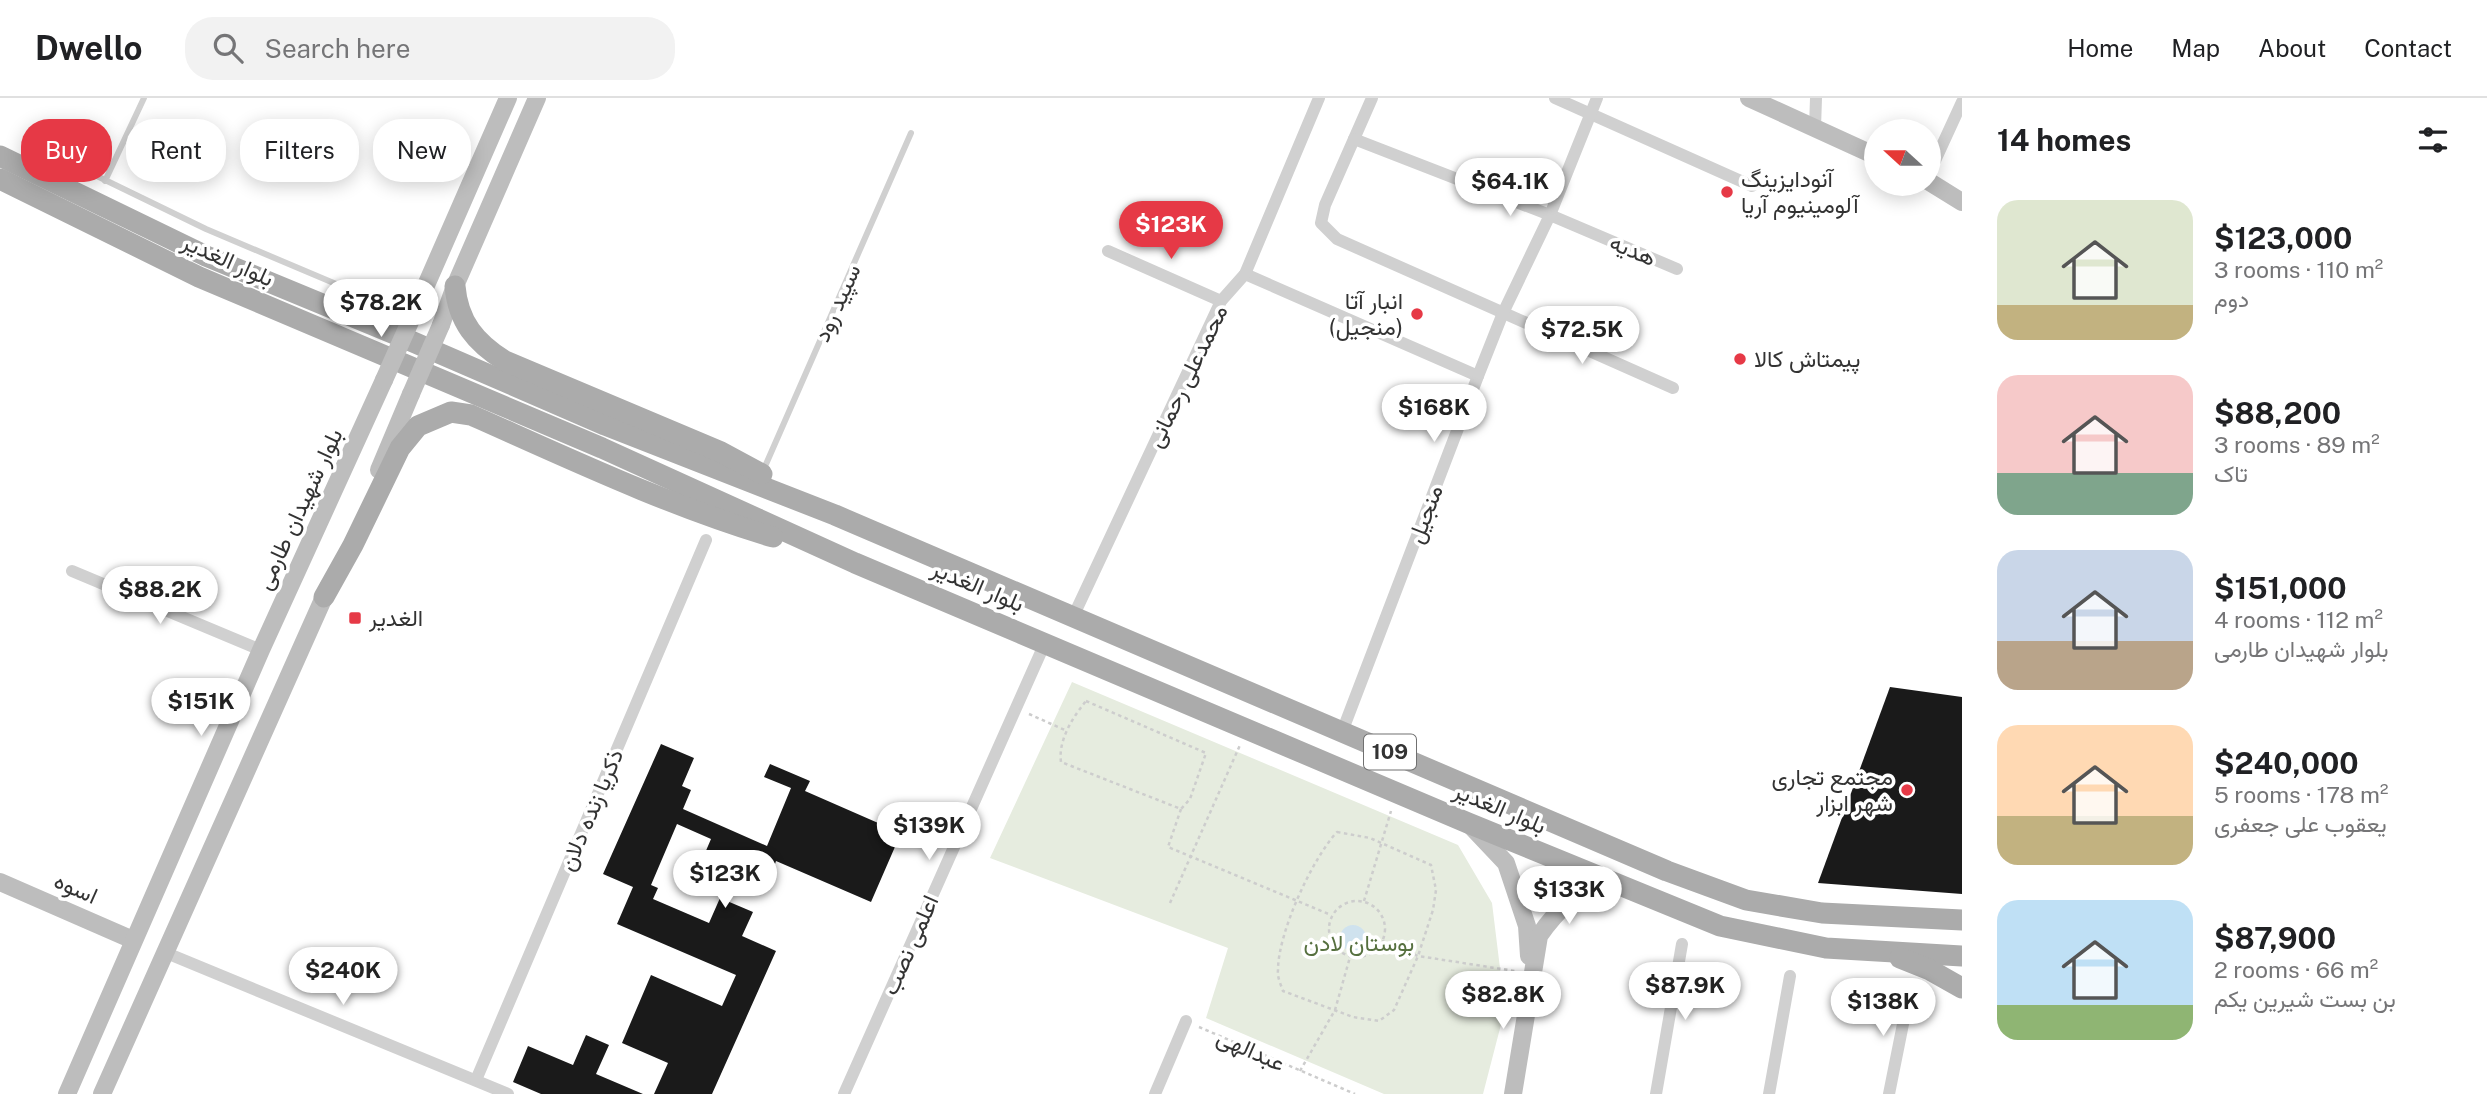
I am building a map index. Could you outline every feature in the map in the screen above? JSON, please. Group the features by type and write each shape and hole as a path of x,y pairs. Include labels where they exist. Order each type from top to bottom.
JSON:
{"main road":[{"name":"بلوار شهیدان طارمی","path":"67,1094 261,650 508,98"},
{"path":"102,1094 324,597 537,98"},
{"path":"1749,98 1864,150"},
{"name":"بلوار الغدیر","path":"0,156 206,256 604,425 835,515 1667,871 1746,900 1822,913 1962,920"},
{"name":"بلوار الغدیر","path":"0,179 199,277 601,448 855,563 1468,823 1720,926 1826,948 1962,956"},
{"path":"1941,187 1962,202"},
{"path":"455,286 463,319 472,336 485,349 505,361 721,452 835,515"},
{"path":"324,597 353,545 400,448 418,426 451,412 471,415 734,526 855,563"},
{"path":"1468,823 1506,863 1527,926 1531,973"},
{"path":"1513,1094 1539,936 1552,915 1572,897 1609,881"},
{"name":"اسوه","path":"0,882 133,940"},
{"path":"1878,950 1930,970 1962,988"}],"street":[{"name":"محمدعلی رحمانی","path":"1073,617 1221,301 1245,274 1319,98"},
{"path":"1372,98 1325,205 1321,223 1325,230 1337,239 1673,388"},
{"path":"1555,98 1752,186"},
{"name":"منجیل","path":"1342,732 1503,313 1550,215 1597,98"},
{"path":"1815,128 1816,98"},
{"path":"1941,149 1962,102"},
{"name":"هدیه","path":"1354,139 1550,215 1677,269"},
{"path":"1108,251 1221,301"},
{"path":"1245,274 1478,376"},
{"name":"ذکریا زنده دلان","path":"477,1080 706,540"},
{"path":"72,571 261,650"},
{"name":"اعلمی نصب","path":"844,1094 1045,643"},
{"path":"1656,1094 1682,944"},
{"path":"164,952 508,1094"},
{"path":"1769,1094 1790,976"},
{"path":"1889,1094 1910,989"},
{"path":"1156,1094 1186,1021"}],"lane":[{"path":"112,166 144,98"},
{"name":"سپید رود","path":"762,474 911,133"},
{"path":"107,182 206,229 397,309 407,304 426,286"}],"path":[{"path":"1181,810 1062,762 1059,749 1075,714 1086,701 1206,753 1190,799 1181,810 1168,847 1331,915"},
{"path":"1016,708 1068,732"},
{"path":"1170,903 1248,729"},
{"path":"1364,901 1396,792"},
{"path":"1337,832 1382,843 1431,865 1436,890 1433,910 1418,956 1394,1010 1379,1021 1335,1010 1283,991 1277,971 1284,938 1297,901 1321,849 1337,832"},
{"path":"1364,901 1378,909 1383,917 1385,927 1382,941 1373,952 1364,957 1350,956 1331,942 1328,933 1331,915 1344,903 1364,901"},
{"path":"1382,941 1418,956 1531,973"},
{"path":"1300,1071 1335,1010 1350,956"},
{"name":"عبدالهی","path":"1186,1021 1355,1094"}],"green space":[{"name":"بوستان لادن","path":"1072,682 1458,845 1492,903 1505,1009 1483,1094 1384,1094 1206,1018 1228,948 990,858"}],"water":[{"path":"1353,925 1362,929 1366,938 1362,947 1353,951 1344,947 1340,938 1344,929"}],"building":[{"name":"مجتمع تجاری شهر ابزار","path":"1890,687 1962,697 1962,894 1818,883"},
{"path":"661,744 694,758 682,786 691,790 683,809 767,846 791,788 764,777 770,764 810,781 805,791 901,833 871,902 776,861 775,864 742,853 736,867 705,853 711,839 677,824 651,885 658,888 653,899 709,923 720,898 753,912 742,936 776,951 712,1094 654,1094 668,1063 622,1043 651,975 722,1006 736,975 617,924 633,887 603,874"},
{"path":"586,1035 609,1045 596,1074 643,1094 541,1094 513,1082 528,1046 573,1065"}],"place":[{"name":"آنودایزینگ آلومینیوم آریا","path":"1727,192"},
{"name":"انبار آتا (منجیل)","path":"1417,314"},
{"name":"پیمتاش کالا","path":"1740,359"},
{"name":"الغدیر","path":"355,618"},
{"name":"مجتمع تجاری شهر ابزار","path":"1907,790"}]}
